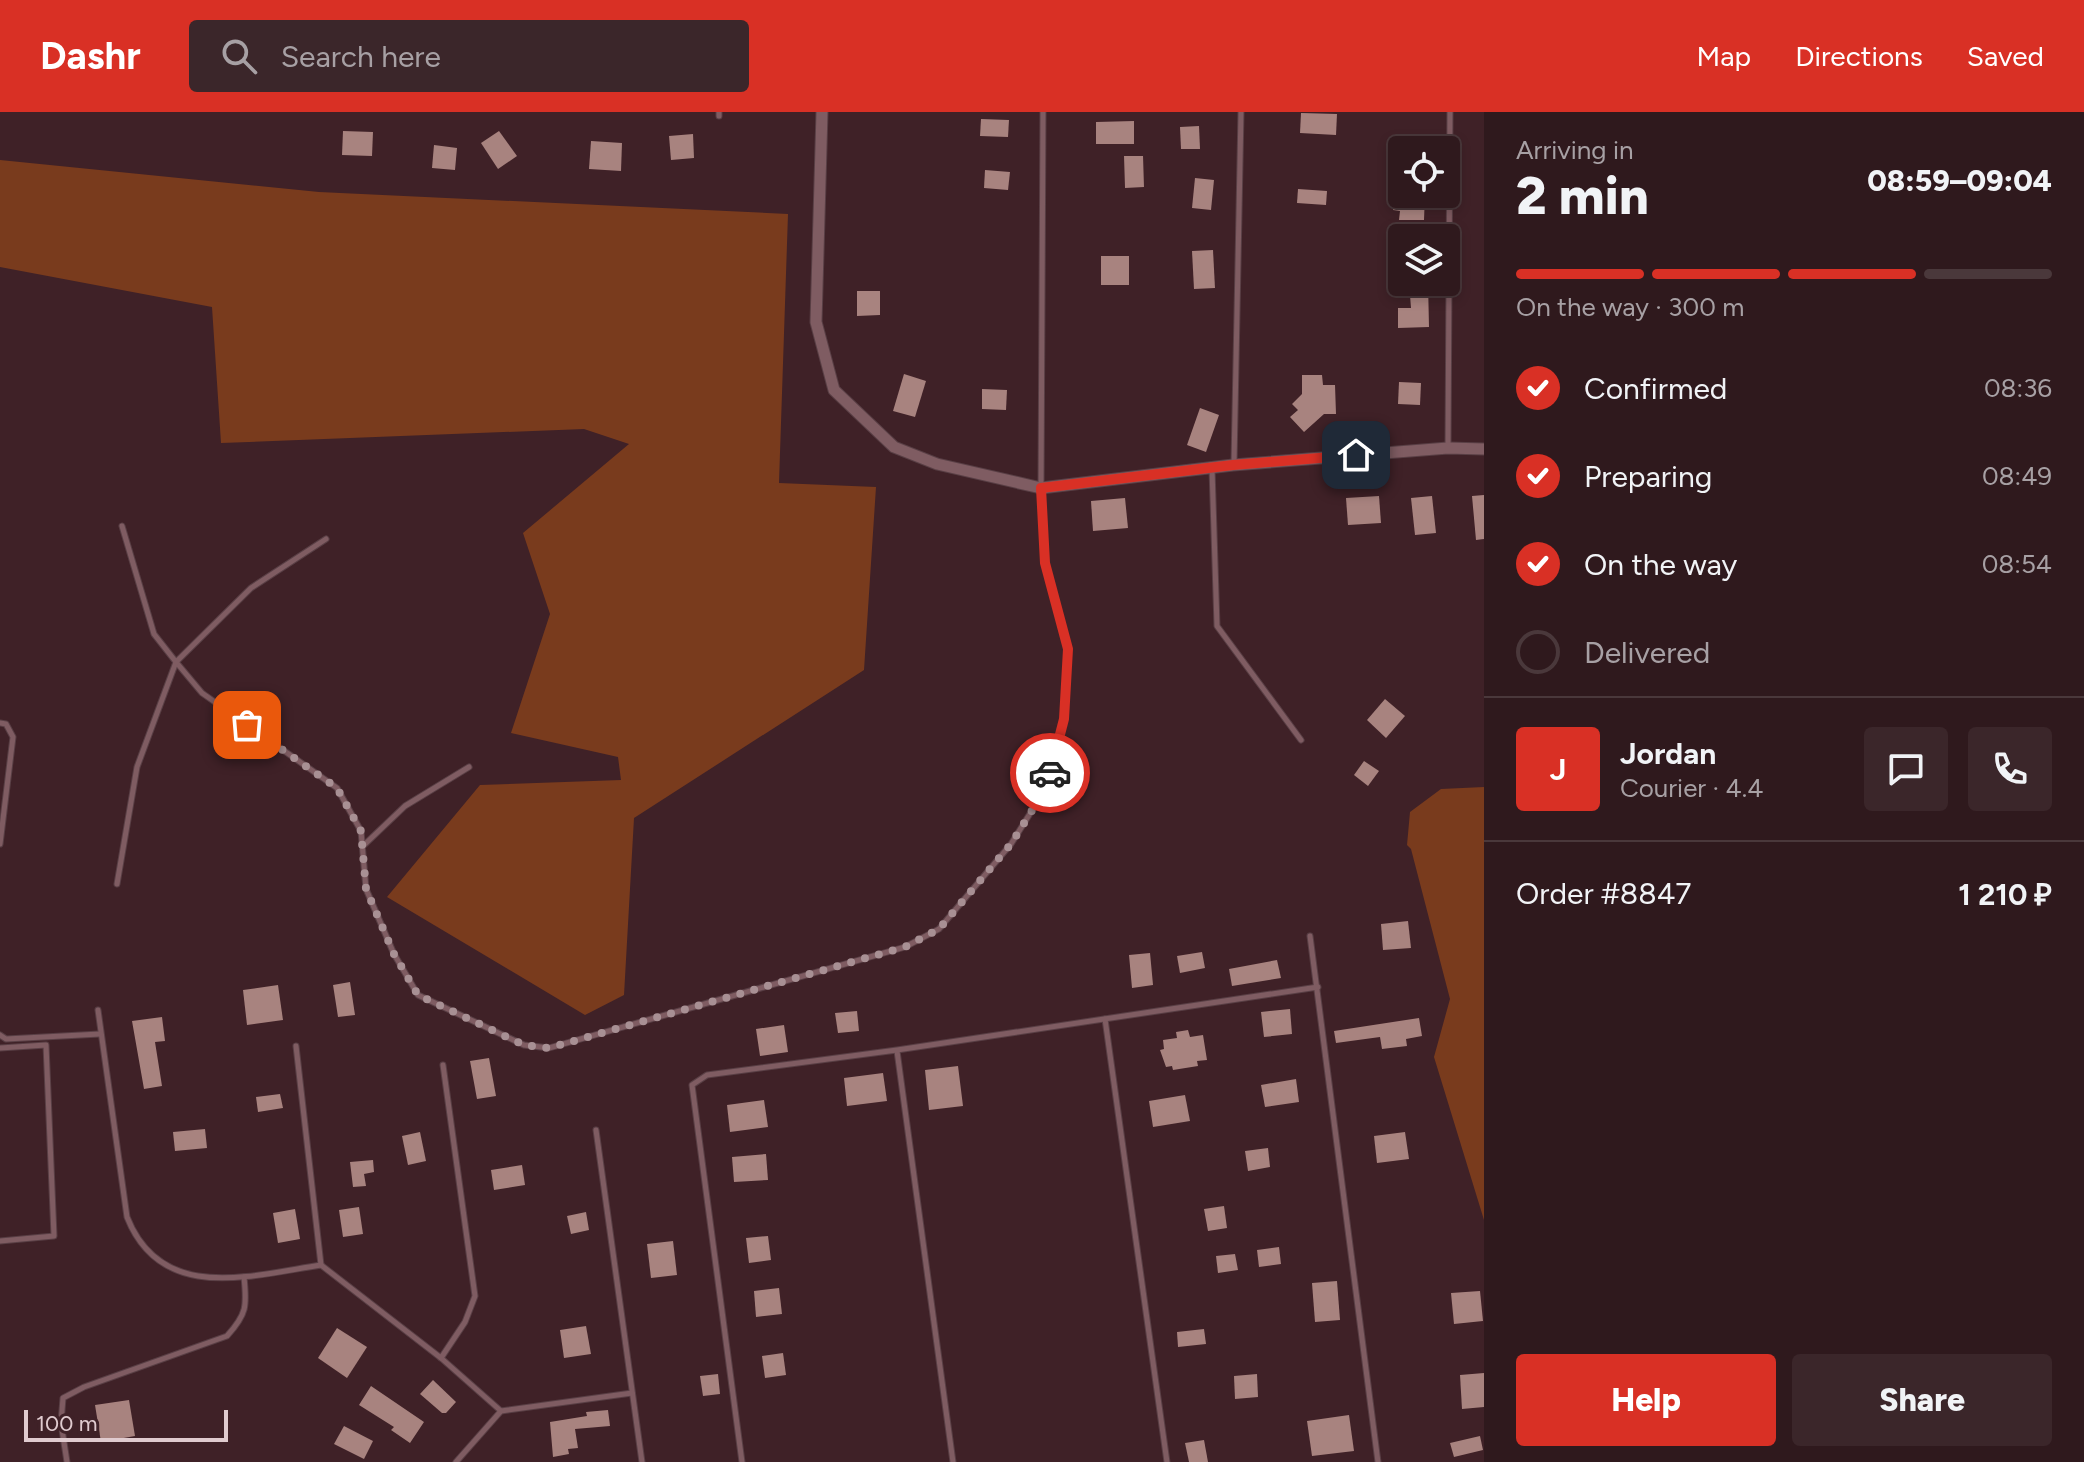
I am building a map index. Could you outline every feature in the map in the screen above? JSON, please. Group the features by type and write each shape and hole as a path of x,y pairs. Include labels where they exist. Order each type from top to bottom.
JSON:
{"street":[{"path":"822,112 816,322 834,390 894,447 937,464 1041,488 1233,465 1448,448 1484,449"}],"lane":[{"path":"122,526 154,634 176,662 202,693 337,788 361,831 366,889 394,954 418,995 524,1045 549,1048 905,947 939,929 1011,844 1046,788 1064,719 1068,649 1045,563 1041,488 1043,112"},
{"path":"1233,465 1241,112"},
{"path":"1448,448 1450,112"},
{"path":"1211,468 1217,626 1301,740"},
{"path":"117,884 137,767 176,662 251,588 326,539"},
{"path":"0,723 6,724 13,737 0,844"},
{"path":"363,846 405,806 469,767"},
{"path":"1310,936 1378,1462"},
{"path":"742,1462 692,1085 707,1075 1318,987"},
{"path":"98,1010 127,1217 135,1238 150,1256 172,1270 198,1277 244,1277 321,1265"},
{"path":"1105,1019 1167,1462"},
{"path":"0,1035 6,1039 100,1034"},
{"path":"0,1048 46,1045 54,1236 0,1241"},
{"path":"296,1046 321,1265 441,1358 501,1411"},
{"path":"897,1050 953,1462"},
{"path":"441,1358 465,1322 475,1296 443,1065"},
{"path":"596,1130 642,1462"},
{"path":"67,1462 61,1423 63,1398 84,1387 227,1336 239,1323 247,1306 244,1277"},
{"path":"456,1462 501,1411 632,1393"}],"shaded area":[{"path":"0,160 319,192 788,214 779,483 876,487 864,670 634,818 624,995 585,1015 387,897 480,785 621,780 618,757 511,733 550,614 523,533 629,444 584,429 221,443 212,307 0,267"},
{"path":"1484,787 1484,1220 1434,1057 1450,999 1411,849 1407,845 1410,812 1441,789"}],"building":[{"path":"1301,113 1337,114 1336,135 1300,133"},
{"path":"981,119 1009,120 1008,137 980,136"},
{"path":"1134,121 1134,144 1096,144 1096,122"},
{"path":"1199,126 1200,149 1181,149 1180,127"},
{"path":"343,131 373,132 372,156 342,155"},
{"path":"499,131 517,156 498,169 481,143"},
{"path":"693,134 694,158 671,160 669,136"},
{"path":"591,141 622,143 621,171 589,169"},
{"path":"434,145 457,148 455,170 432,168"},
{"path":"1124,156 1143,156 1144,187 1125,188"},
{"path":"985,170 1010,172 1008,190 984,188"},
{"path":"1195,178 1214,180 1211,210 1192,208"},
{"path":"1298,189 1327,191 1326,205 1297,203"},
{"path":"1424,208 1424,220 1399,220 1400,211 1393,210"},
{"path":"1213,250 1215,288 1194,289 1192,251"},
{"path":"1101,256 1129,256 1129,285 1101,285"},
{"path":"857,291 880,291 880,315 857,316"},
{"path":"1410,296 1428,296 1429,327 1398,328 1398,308 1411,308"},
{"path":"904,374 926,381 915,417 893,411"},
{"path":"1302,375 1322,375 1323,385 1335,385 1336,414 1324,414 1304,432 1290,417 1298,410 1292,404 1302,394"},
{"path":"1399,382 1421,383 1420,405 1398,404"},
{"path":"982,389 1007,390 1006,410 982,409"},
{"path":"1200,408 1219,415 1206,452 1187,445"},
{"path":"1484,495 1484,539 1476,540 1472,496"},
{"path":"1379,496 1381,523 1348,525 1346,498"},
{"path":"1432,496 1436,533 1415,535 1411,498"},
{"path":"1125,498 1128,528 1093,531 1091,501"},
{"path":"1385,699 1405,716 1386,738 1367,720"},
{"path":"1364,761 1379,771 1368,786 1354,775"},
{"path":"1408,921 1411,948 1383,950 1381,924"},
{"path":"1202,952 1205,968 1180,973 1177,956"},
{"path":"1150,953 1153,985 1132,988 1129,955"},
{"path":"1277,960 1281,978 1232,986 1229,969"},
{"path":"350,982 355,1015 338,1017 333,985"},
{"path":"278,985 283,1020 247,1025 243,990"},
{"path":"1290,1009 1292,1034 1264,1037 1261,1012"},
{"path":"857,1011 859,1031 838,1033 835,1013"},
{"path":"162,1017 165,1041 155,1042 162,1086 144,1089 132,1021"},
{"path":"1419,1018 1422,1036 1406,1039 1407,1046 1382,1049 1380,1037 1336,1043 1334,1031"},
{"path":"784,1025 788,1052 760,1056 756,1029"},
{"path":"1188,1030 1190,1037 1203,1035 1207,1060 1197,1061 1198,1066 1173,1070 1172,1066 1166,1067 1160,1050 1164,1049 1163,1040 1177,1038 1176,1032"},
{"path":"489,1058 496,1096 477,1099 470,1061"},
{"path":"958,1066 963,1106 929,1110 925,1070"},
{"path":"883,1073 887,1101 847,1106 844,1078"},
{"path":"1296,1079 1299,1102 1265,1107 1261,1085"},
{"path":"280,1094 283,1108 258,1112 256,1097"},
{"path":"1185,1095 1190,1121 1153,1127 1149,1101"},
{"path":"764,1100 768,1127 730,1132 727,1105"},
{"path":"205,1129 207,1148 175,1151 173,1132"},
{"path":"420,1132 426,1161 408,1165 402,1136"},
{"path":"1405,1132 1409,1159 1377,1163 1374,1136"},
{"path":"1268,1148 1270,1167 1248,1171 1245,1151"},
{"path":"766,1154 768,1180 734,1182 732,1157"},
{"path":"373,1160 374,1172 364,1174 366,1186 353,1187 350,1162"},
{"path":"522,1165 525,1185 494,1190 491,1170"},
{"path":"1224,1206 1227,1228 1208,1231 1204,1209"},
{"path":"359,1207 363,1234 343,1237 339,1210"},
{"path":"295,1209 300,1239 278,1243 273,1213"},
{"path":"586,1212 589,1230 571,1234 567,1216"},
{"path":"768,1236 771,1260 749,1263 746,1238"},
{"path":"673,1241 677,1275 651,1278 647,1244"},
{"path":"1279,1247 1281,1264 1259,1267 1257,1250"},
{"path":"1235,1254 1238,1270 1218,1273 1216,1256"},
{"path":"1337,1281 1340,1320 1315,1322 1312,1283"},
{"path":"779,1288 782,1314 756,1317 754,1291"},
{"path":"1480,1291 1483,1321 1454,1324 1451,1293"},
{"path":"586,1326 591,1354 564,1358 560,1330"},
{"path":"337,1328 367,1347 347,1378 318,1358"},
{"path":"1204,1329 1206,1344 1178,1347 1177,1332"},
{"path":"783,1353 786,1375 765,1378 762,1356"},
{"path":"1484,1373 1484,1407 1462,1409 1460,1375"},
{"path":"718,1374 720,1394 703,1396 700,1376"},
{"path":"1257,1374 1258,1397 1235,1399 1234,1376"},
{"path":"433,1380 456,1402 446,1413 420,1394"},
{"path":"371,1386 424,1422 410,1443 391,1430 394,1427 359,1405"},
{"path":"129,1400 135,1436 101,1442 95,1405"},
{"path":"608,1410 610,1426 575,1429 578,1448 568,1449 569,1454 553,1457 550,1422 587,1416 586,1412"},
{"path":"1349,1415 1354,1451 1312,1456 1307,1421"},
{"path":"344,1426 373,1441 364,1459 334,1444"},
{"path":"1480,1436 1483,1450 1454,1457 1450,1443"},
{"path":"1204,1440 1208,1462 1189,1462 1185,1443"}],"way so far":[{"path":"247,725 337,788 361,831 366,889 394,954 418,995 524,1045 549,1048 905,947 939,929 1011,844 1046,788 1050,773"}],"route":[{"path":"1050,773 1064,719 1068,649 1045,563 1041,488 1233,465 1356,455"}]}
